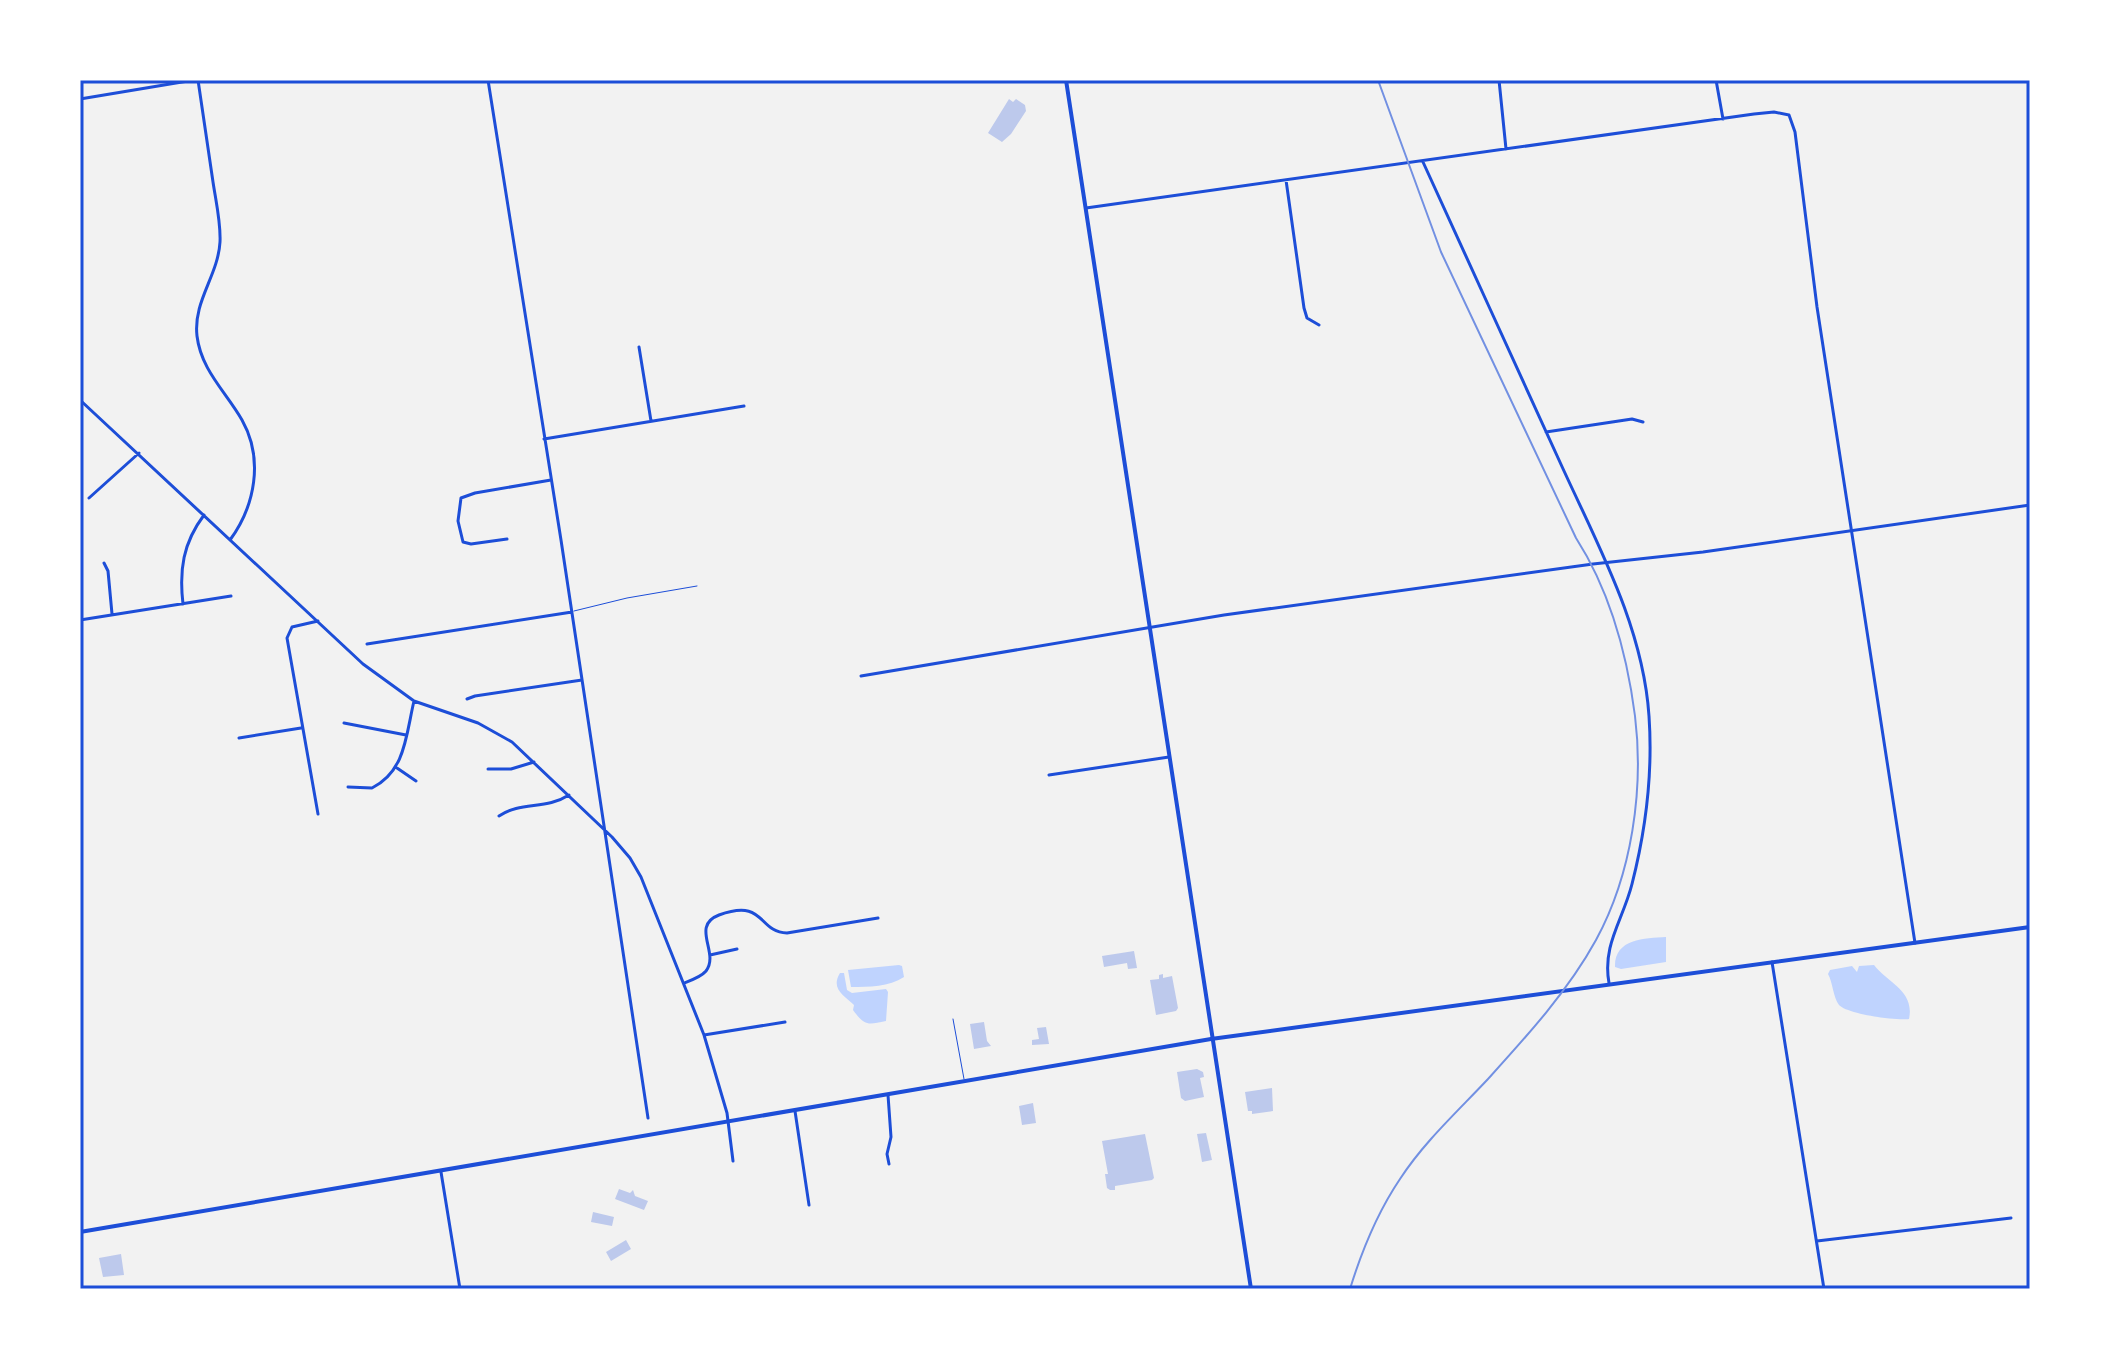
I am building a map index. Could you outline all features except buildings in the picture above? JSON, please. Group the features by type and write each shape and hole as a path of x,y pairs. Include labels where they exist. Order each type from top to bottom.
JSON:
{"main road":[{"path":"1066,80 1251,1289"},
{"path":"80,1232 1211,1039 2030,927"}],"street":[{"path":"80,99 196,80 220,233 218,260 197,316 199,345 209,373 247,431 254,456 254,483 249,507 230,540"},
{"path":"488,80 648,1118"},
{"path":"1499,80 1506,149"},
{"path":"1716,80 1723,119"},
{"path":"1086,208 1774,112 1789,115 1795,132 1817,307 1915,943"},
{"path":"1423,162 1606,564 1629,622 1641,664 1648,701 1650,750 1645,826 1628,901 1607,954 1609,983"},
{"path":"1286,180 1304,308 1307,318 1319,325"},
{"path":"639,347 651,421"},
{"path":"80,400 363,664 414,701 490,728 512,742 605,831 636,867 704,1035 728,1122 733,1161"},
{"path":"80,412 86,406"},
{"path":"544,439 744,406"},
{"path":"1546,432 1632,419 1643,422"},
{"path":"89,498 139,453"},
{"path":"507,539 471,544 463,542 458,521 461,498 551,480"},
{"path":"861,676 1256,610 2030,505"},
{"path":"183,604 181,577 184,552 204,515"},
{"path":"104,563 108,571 112,614"},
{"path":"80,620 231,596"},
{"path":"367,644 572,612"},
{"path":"318,621 292,627 287,634 318,814"},
{"path":"467,699 582,680"},
{"path":"348,787 372,788 397,768 414,701"},
{"path":"344,723 406,735"},
{"path":"239,738 301,728"},
{"path":"1049,775 1169,757"},
{"path":"488,769 511,769 534,762"},
{"path":"397,768 416,781"},
{"path":"499,816 510,808 553,804 569,795"},
{"path":"684,983 704,974 709,968 710,955 705,938 708,924 718,916 757,913 773,930 787,933 878,918"},
{"path":"710,955 737,949"},
{"path":"1772,962 1824,1289"},
{"path":"704,1035 785,1022"},
{"path":"888,1095 891,1129 887,1154 889,1164"},
{"path":"795,1111 809,1205"},
{"path":"441,1172 460,1289"},
{"path":"1817,1241 2011,1218"}],"lane":[{"path":"572,612 627,598 697,586"},
{"path":"953,1019 964,1082"}],"water":[{"path":"1666,937 1666,962 1621,969 1615,967 1619,951 1625,945"},
{"path":"899,965 904,977 892,983 851,987 848,970"},
{"path":"1874,965 1904,994 1910,1009 1909,1019 1872,1016 1839,1005 1828,974 1830,970 1852,966 1857,972 1859,966"},
{"path":"840,973 844,973 847,990 852,993 886,989 886,1021 870,1023 861,1019 853,1010 854,1005 838,988"}],"railway":[{"path":"1350,1289 1377,1218 1409,1165 1546,1012 1596,940 1619,887 1627,859 1638,773 1632,693 1608,601 1441,252 1378,80"}]}
